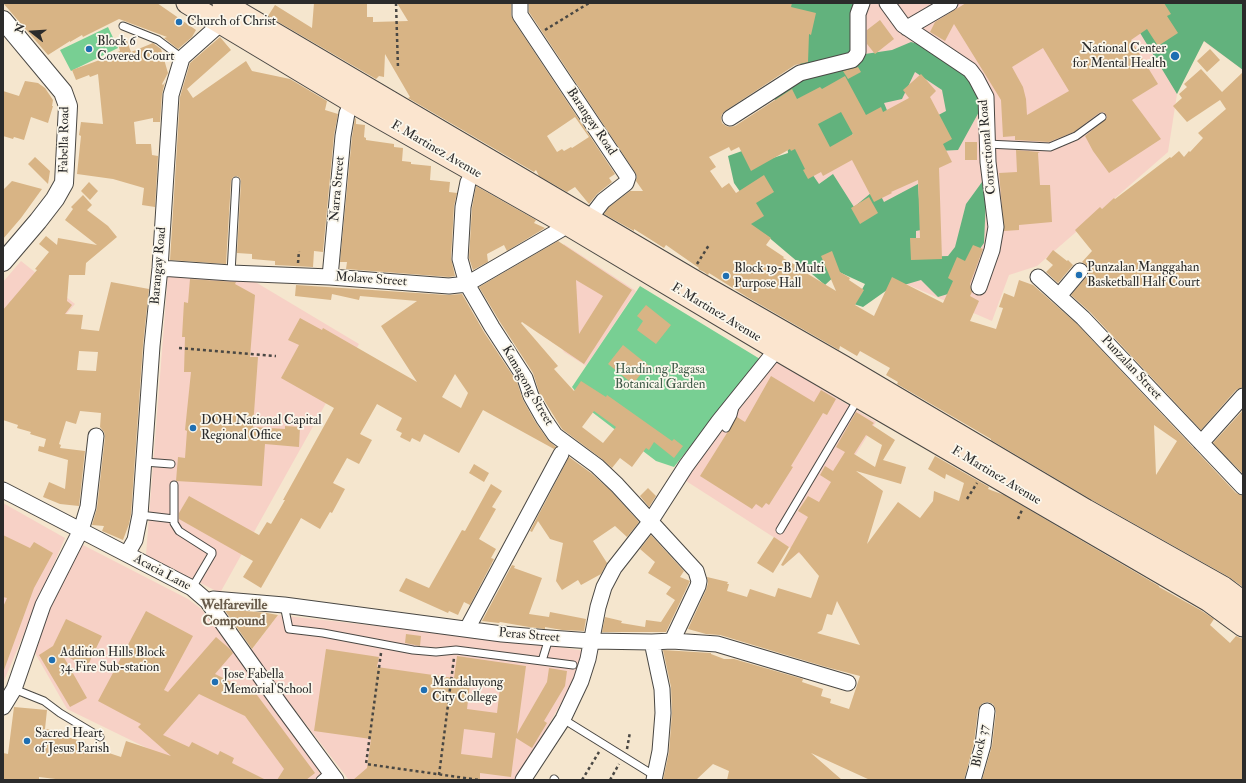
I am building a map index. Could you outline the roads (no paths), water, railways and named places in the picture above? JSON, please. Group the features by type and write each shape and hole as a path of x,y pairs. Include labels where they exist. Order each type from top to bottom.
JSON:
{"main road":[{"name":"F. Martinez Avenue","path":"187,3 230,10 578,224 775,342 860,397 1208,601 1243,626"},
{"name":"F. Martinez Avenue","path":"230,10 352,102 474,172 578,224"},
{"name":"F. Martinez Avenue","path":"775,342 843,366 1086,510 1223,587 1243,602"}],"street":[{"name":"Barangay Road","path":"520,3 520,16 628,177 626,183 603,201 578,224"},
{"path":"730,118 800,73 852,60 858,52 858,14 862,3"},
{"name":"Correctional Road","path":"887,3 903,25 970,70 986,97 988,144 996,227 992,250 980,287"},
{"path":"907,28 950,3"},
{"path":"182,58 230,10"},
{"name":"Fabella Road","path":"3,20 63,92 68,106 64,183 55,199 38,222 3,262"},
{"name":"Barangay Road","path":"127,554 135,540 140,515 172,95 182,58"},
{"name":"Narra Street","path":"330,277 343,136 347,113 352,102"},
{"name":"Kamagong Street","path":"474,172 468,182 462,207 460,259 467,284 492,327 525,378 531,396 555,435 597,466 617,485 696,571 698,575 698,586 672,641"},
{"name":"Molave Street","path":"160,268 231,273 330,277 449,286 467,284 560,230 578,224"},
{"path":"1058,296 1080,271"},
{"name":"Punzalan Street","path":"1038,277 1083,318 1243,487"},
{"path":"523,780 562,719 582,681 592,641 598,608 604,587 614,568 650,522 686,466 735,402 775,342"},
{"path":"1201,443 1243,396"},
{"path":"3,707 14,689 43,605 81,530 88,507 96,436"},
{"path":"467,629 561,454"},
{"name":"Acacia Lane","path":"3,490 192,588 207,601 328,777"},
{"name":"Peras Street","path":"207,601 213,599 284,605 467,629 549,638 592,641 672,641 717,644 848,683"},
{"path":"652,642 662,689 663,713 660,751 655,778"},
{"name":"Block 37","path":"973,780 983,745 987,711"}],"lane":[{"path":"123,26 158,40 182,58"},
{"path":"988,144 1050,147 1076,136 1102,117"},
{"path":"231,273 236,180"},
{"path":"780,530 860,397"},
{"path":"144,462 171,464"},
{"path":"174,486 174,523 179,531 212,552 192,588"},
{"path":"140,515 174,519"},
{"path":"284,605 289,629 323,633 413,650 436,652 456,650 572,665"},
{"path":"542,661 549,638"},
{"path":"14,689 44,701 60,713 100,737"},
{"path":"562,719 604,744 655,778"}],"place":[{"name":"Church of Christ","path":"179,22"},
{"name":"Block 6 Covered Court","path":"89,49"},
{"name":"National Center for Mental Health","path":"1175,56"},
{"name":"Punzalan Manggahan Basketball Half Court","path":"1079,275"},
{"name":"Block 19-B Multi Purpose Hall","path":"726,276"},
{"name":"DOH National Capital Regional Office","path":"193,428"},
{"name":"Addition Hills Block 34 Fire Sub-station","path":"52,660"},
{"name":"Jose Fabella Memorial School","path":"215,682"},
{"name":"Mandaluyong City College","path":"424,690"},
{"name":"Sacred Heart of Jesus Parish","path":"27,741"}],"district":[{"name":"Welfareville Compound","path":"234,614"}],"park label":[{"name":"Hardin ng Pagasa Botanical Garden","path":"660,378"}]}
